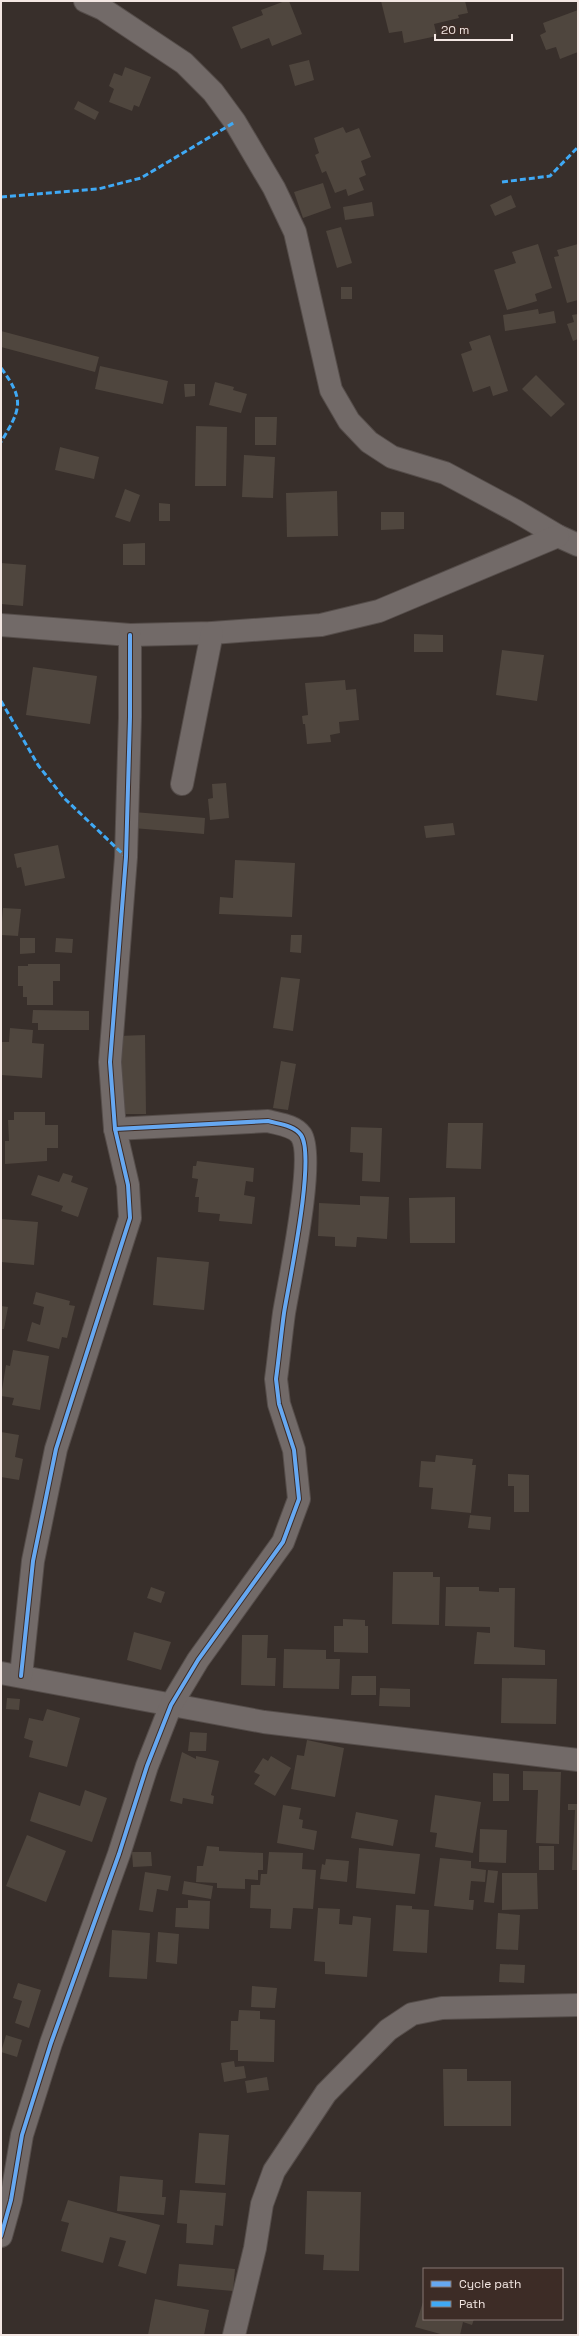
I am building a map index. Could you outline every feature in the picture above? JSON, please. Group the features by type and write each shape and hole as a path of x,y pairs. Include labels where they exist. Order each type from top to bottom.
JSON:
{"street":[{"path":"85,1 103,8 184,63 214,92 235,122 274,188 295,232 331,390 349,421 369,442 392,457 445,473 578,546"},
{"path":"1,625 130,635 212,633 321,625 379,611 558,536"},
{"path":"182,784 212,633"},
{"path":"130,635 130,718 126,858 110,1062 115,1129 128,1185 130,1218 56,1449 11,1675 264,1722 578,1760"},
{"path":"1,2236 11,2200 22,2135 51,2043 119,1854 147,1766 171,1705 198,1660 283,1542 299,1499 294,1450 279,1404 276,1379 302,1203 305,1149 301,1135 291,1127 268,1121 115,1129"},
{"path":"234,2335 255,2248 262,2204 274,2171 326,2094 388,2030 412,2014 442,2008 578,2005"}],"building":[{"path":"285,1 289,1 302,34 272,46 269,38 241,49 232,27 263,15 261,10"},
{"path":"381,1 465,1 468,13 458,15 459,18 434,24 437,36 404,43 402,31 389,33"},
{"path":"578,10 578,52 560,59 556,47 546,50 540,35 546,32 543,23"},
{"path":"309,60 314,80 295,86 289,65"},
{"path":"125,67 151,77 139,107 134,105 132,111 109,102 114,89 109,86 114,73 122,76"},
{"path":"78,101 99,112 95,120 74,109"},
{"path":"343,127 346,133 359,128 371,157 361,161 366,175 359,178 364,190 348,196 346,189 335,193 326,171 322,173 315,155 319,153 314,138"},
{"path":"323,183 331,208 303,218 294,192"},
{"path":"511,195 516,207 495,216 490,205"},
{"path":"372,202 374,216 345,220 343,207"},
{"path":"341,227 352,263 337,268 326,231"},
{"path":"538,244 552,288 535,294 537,301 507,310 494,270 516,263 512,252"},
{"path":"578,244 578,300 567,303 554,257 559,256 557,250"},
{"path":"341,287 352,287 352,299 341,299"},
{"path":"538,309 539,314 554,311 556,323 505,331 503,315"},
{"path":"578,314 578,339 573,341 567,324 574,322 572,315"},
{"path":"1,331 99,357 95,372 1,347"},
{"path":"490,335 508,391 493,396 490,386 473,392 461,354 472,350 469,342"},
{"path":"100,366 168,381 163,404 95,389"},
{"path":"536,375 565,404 551,417 522,389"},
{"path":"215,382 234,387 233,390 247,394 241,413 209,405"},
{"path":"184,384 195,384 195,396 185,397"},
{"path":"255,417 277,417 276,445 255,445"},
{"path":"196,426 227,427 226,486 195,486"},
{"path":"60,447 99,457 94,479 55,470"},
{"path":"244,455 275,457 273,498 242,497"},
{"path":"125,489 140,495 130,522 115,517"},
{"path":"337,491 338,536 287,537 286,493"},
{"path":"159,503 170,504 170,521 159,521"},
{"path":"381,512 404,512 404,529 381,530"},
{"path":"145,543 145,565 123,565 123,544"},
{"path":"1,563 26,565 23,606 1,604"},
{"path":"414,634 443,635 443,652 414,652"},
{"path":"502,650 544,655 537,701 496,695"},
{"path":"33,667 97,676 90,724 26,715"},
{"path":"345,680 346,690 356,689 359,720 339,722 340,733 330,735 331,742 307,744 305,724 303,724 302,716 308,715 305,683"},
{"path":"226,783 229,818 210,820 208,799 213,798 212,784"},
{"path":"134,812 205,818 204,834 133,828"},
{"path":"453,823 455,835 426,838 424,826"},
{"path":"58,845 65,878 25,886 21,867 17,868 14,854"},
{"path":"235,860 295,863 292,917 219,914 220,897 233,898"},
{"path":"3,908 21,909 18,936 1,935"},
{"path":"291,935 302,935 301,953 290,952"},
{"path":"20,938 35,938 35,953 20,954"},
{"path":"56,938 73,939 72,953 55,952"},
{"path":"28,964 60,964 60,981 53,981 53,1005 27,1005 27,997 23,997 23,986 18,986 18,966 28,966"},
{"path":"281,977 300,979 293,1031 273,1028"},
{"path":"33,1010 89,1011 89,1030 38,1030 38,1023 32,1023"},
{"path":"10,1028 33,1030 32,1043 44,1044 42,1078 1,1075 1,1042 9,1042"},
{"path":"145,1035 146,1114 120,1114 118,1036"},
{"path":"281,1061 296,1064 288,1110 273,1108"},
{"path":"14,1112 45,1112 45,1125 58,1125 58,1148 47,1148 47,1161 5,1164 5,1141 9,1141 8,1120 14,1120"},
{"path":"448,1123 483,1123 481,1169 446,1168"},
{"path":"351,1127 382,1128 380,1182 362,1181 363,1153 350,1152"},
{"path":"197,1161 254,1168 253,1182 246,1181 244,1195 255,1197 252,1224 219,1221 220,1214 198,1212 199,1197 195,1197 198,1179 192,1178 193,1166 196,1166"},
{"path":"63,1173 73,1176 71,1182 88,1188 78,1217 61,1211 63,1206 31,1195 38,1175 59,1182"},
{"path":"360,1196 389,1197 387,1239 357,1237 356,1247 335,1246 335,1237 318,1236 319,1203 360,1205"},
{"path":"455,1197 455,1243 410,1243 409,1198"},
{"path":"1,1219 38,1222 34,1265 1,1262"},
{"path":"157,1257 209,1262 204,1310 153,1305"},
{"path":"36,1292 70,1301 69,1305 75,1306 67,1338 62,1337 59,1349 27,1341 32,1322 40,1325 44,1307 33,1304"},
{"path":"1,1306 8,1307 4,1329 1,1329"},
{"path":"13,1350 49,1356 40,1410 12,1405 14,1398 1,1396 6,1365 10,1366"},
{"path":"1,1432 19,1435 15,1457 23,1459 19,1480 1,1477"},
{"path":"436,1455 473,1459 472,1465 476,1465 471,1513 431,1509 433,1488 419,1487 421,1461 435,1462"},
{"path":"508,1474 529,1475 529,1512 514,1512 514,1486 508,1486"},
{"path":"470,1515 491,1517 490,1530 468,1528"},
{"path":"393,1572 433,1572 433,1577 440,1577 439,1625 392,1624"},
{"path":"151,1587 165,1592 161,1603 147,1598"},
{"path":"446,1587 479,1587 479,1591 499,1592 499,1588 515,1588 514,1647 545,1650 545,1665 474,1664 477,1632 490,1633 490,1627 445,1626"},
{"path":"343,1619 365,1620 365,1626 368,1626 368,1653 334,1652 334,1626 343,1626"},
{"path":"134,1632 171,1642 161,1670 127,1660"},
{"path":"242,1635 268,1635 267,1658 276,1658 275,1686 241,1685"},
{"path":"284,1649 326,1650 326,1659 340,1659 339,1689 283,1688"},
{"path":"352,1676 376,1676 376,1695 351,1695"},
{"path":"502,1678 557,1679 556,1724 501,1723"},
{"path":"380,1688 410,1689 410,1707 379,1706"},
{"path":"7,1698 20,1699 19,1710 6,1709"},
{"path":"47,1709 80,1718 67,1767 29,1757 33,1741 24,1738 29,1718 43,1721"},
{"path":"190,1732 207,1733 206,1751 188,1751"},
{"path":"307,1740 344,1748 335,1797 291,1789 297,1755 304,1756"},
{"path":"182,1752 196,1759 196,1756 219,1761 211,1795 214,1796 213,1804 183,1798 182,1804 170,1801"},
{"path":"271,1756 291,1768 275,1796 254,1784 260,1775 254,1772 263,1758 268,1761"},
{"path":"523,1771 561,1772 559,1844 536,1843 538,1790 523,1790"},
{"path":"493,1773 509,1774 509,1801 493,1801"},
{"path":"85,1790 107,1798 92,1842 30,1821 39,1792 80,1806"},
{"path":"435,1795 481,1802 473,1853 435,1847 437,1833 430,1832"},
{"path":"568,1804 578,1804 578,1870 572,1870 575,1810 568,1810"},
{"path":"283,1805 301,1808 299,1819 303,1820 302,1828 317,1831 314,1850 277,1843"},
{"path":"356,1812 398,1820 393,1846 351,1838"},
{"path":"480,1829 507,1830 506,1863 479,1862"},
{"path":"27,1835 66,1851 46,1902 6,1886"},
{"path":"207,1846 219,1847 219,1851 263,1853 263,1870 258,1870 258,1880 245,1879 245,1889 217,1888 217,1883 196,1882 197,1866 203,1866"},
{"path":"539,1846 554,1846 554,1870 539,1870"},
{"path":"359,1848 420,1854 415,1894 356,1888"},
{"path":"132,1852 151,1852 152,1866 133,1867"},
{"path":"269,1852 303,1853 302,1869 316,1870 313,1909 293,1908 291,1929 270,1928 271,1909 250,1908 251,1885 260,1885 261,1874 267,1874"},
{"path":"440,1858 471,1861 471,1868 486,1870 485,1882 471,1881 469,1900 474,1900 473,1910 434,1906"},
{"path":"326,1859 349,1861 347,1882 320,1879 322,1864 325,1865"},
{"path":"488,1870 498,1871 494,1903 484,1902"},
{"path":"145,1872 171,1876 168,1891 157,1889 153,1912 139,1910"},
{"path":"502,1873 537,1873 538,1909 502,1910"},
{"path":"184,1881 213,1886 211,1899 182,1894"},
{"path":"188,1900 210,1901 209,1929 175,1927 176,1908 188,1908"},
{"path":"396,1905 412,1906 412,1909 429,1910 427,1953 393,1951"},
{"path":"318,1908 340,1909 339,1924 352,1925 353,1916 371,1918 367,1977 325,1974 325,1962 314,1961"},
{"path":"498,1913 520,1915 518,1950 496,1949"},
{"path":"112,1930 150,1933 147,1979 109,1977"},
{"path":"158,1932 179,1934 177,1964 156,1962"},
{"path":"500,1964 525,1965 524,1983 499,1982"},
{"path":"18,1983 41,1990 29,2028 15,2023 22,2001 13,1998"},
{"path":"252,1986 277,1988 275,2008 251,2007"},
{"path":"239,2010 260,2011 260,2019 275,2020 274,2062 238,2061 238,2050 230,2050 231,2021 238,2021"},
{"path":"6,2035 22,2040 17,2057 1,2052"},
{"path":"234,2061 235,2067 244,2066 246,2078 224,2082 221,2063"},
{"path":"443,2069 467,2069 467,2081 511,2081 511,2126 444,2126"},
{"path":"267,2077 269,2090 247,2093 245,2081"},
{"path":"199,2133 229,2135 225,2185 195,2183"},
{"path":"120,2176 163,2180 162,2197 166,2197 164,2215 117,2211"},
{"path":"180,2190 226,2193 223,2226 215,2225 213,2245 186,2243 187,2224 177,2223"},
{"path":"307,2191 361,2192 359,2271 323,2270 324,2255 305,2254"},
{"path":"68,2200 160,2225 146,2274 118,2266 126,2241 110,2237 103,2263 61,2251 69,2223 61,2221"},
{"path":"179,2264 235,2269 233,2291 177,2286"},
{"path":"155,2299 209,2310 204,2335 148,2335"},
{"path":"423,2302 423,2320 474,2320 472,2325 463,2322 460,2335 444,2335 415,2327"}],"marked path":[{"path":"1,197 98,189 141,178 235,122"},
{"path":"502,182 550,176 578,147"},
{"path":"1,368 14,389 18,405 13,422 1,442"},
{"path":"1,701 38,765 64,798 126,857"}],"cycle path":[{"path":"21,1676 33,1561 56,1449 130,1218 128,1185 115,1129 110,1062 126,857 130,717 130,635"},
{"path":"1,2236 11,2200 22,2135 51,2043 119,1854 147,1766 171,1705 198,1660 283,1542 299,1499 294,1450 279,1404 276,1379 284,1313 296,1249 304,1193 305,1148 301,1135 290,1127 268,1121 115,1129"}]}
